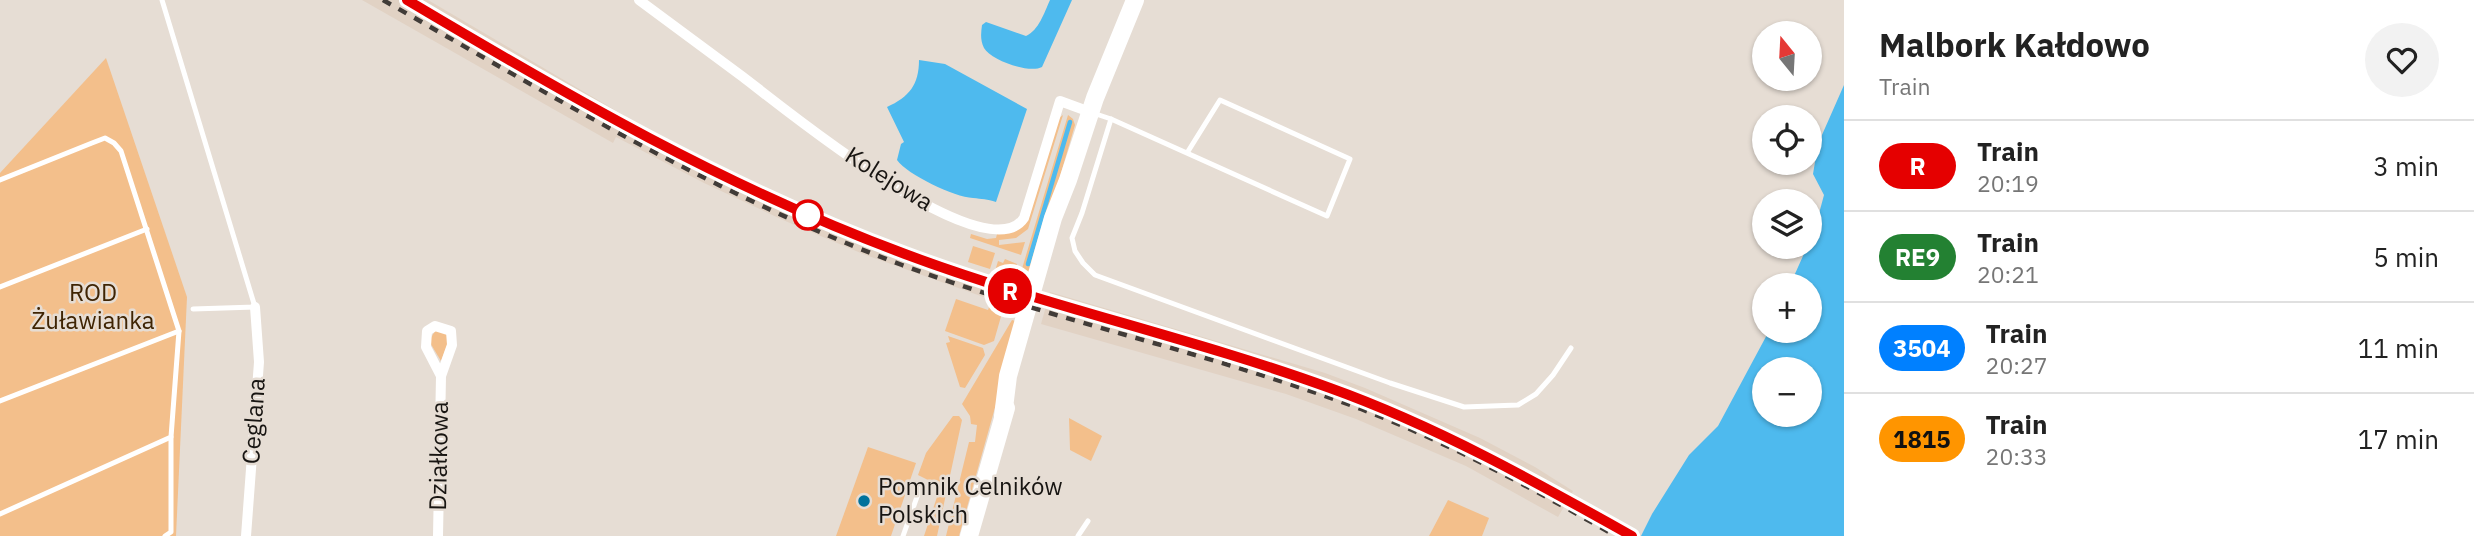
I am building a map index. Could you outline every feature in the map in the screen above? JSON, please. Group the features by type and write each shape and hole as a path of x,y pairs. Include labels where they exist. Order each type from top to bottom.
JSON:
{"main road":[{"path":"969,536 1003,416 1008,376 1053,218 1090,113 1135,0"}],"street":[{"name":"Kolejowa","path":"639,0 796,118 910,198 989,230 1014,229 1024,218 1060,101 1090,113"},
{"name":"Ceglana","path":"246,536 259,354 256,307"},
{"name":"Działkowa","path":"438,536 441,376"}],"lane":[{"path":"162,0 256,307 193,309"},
{"path":"1090,113 1111,119 1327,216 1350,159 1220,100 1187,153"},
{"path":"1111,119 1072,238 1075,251 1095,275 1390,383 1464,407 1518,405 1535,394 1553,375 1571,348"},
{"path":"0,180 105,138 121,151 179,331 172,437 171,532 165,536"},
{"path":"0,287 147,229"},
{"path":"0,401 179,331"},
{"path":"0,514 172,437"},
{"path":"903,536 922,483"},
{"path":"1078,536 1088,521"}],"shaded area":[{"path":"362,0 428,0 625,116 623,121 715,169 828,220 906,251 999,283 1001,278 1012,281 1004,306 863,254 783,220 616,137 613,143"},
{"path":"1050,292 1325,373 1365,388 1480,438 1573,491 1558,517 1466,466 1356,419 1286,394 1041,324"}],"green space":[{"name":"ROD Żuławianka","path":"106,58 187,297 176,536 0,536 0,173"},
{"path":"1063,115 1028,229 1016,238 999,240 999,245 1025,242 1021,255 970,238 971,234 987,239 996,238 997,234 1013,232 1024,224 1059,118"},
{"path":"1068,115 1075,125 1028,286 1027,277 1022,284 1021,272"},
{"path":"973,246 995,253 990,269 968,262"},
{"path":"1005,259 1017,264 1012,281 1001,278 1002,273 995,271 998,261 1003,263"},
{"path":"956,299 988,310 991,302 1004,306 994,341 984,345 945,331"},
{"path":"1012,320 1019,322 959,536 946,536 969,442 975,442 977,425 971,424 970,416 962,404"},
{"path":"435,331 446,331 448,343 441,361 429,341"},
{"path":"948,336 983,348 985,355 965,388 960,387 946,343 950,342"},
{"path":"953,416 959,416 962,420 937,536 924,536 939,491 932,482 918,475 926,453"},
{"path":"1069,418 1102,436 1091,461 1070,450"},
{"path":"868,447 916,463 891,536 836,536"},
{"path":"1448,500 1489,518 1482,536 1429,536"}],"water":[{"path":"1050,0 1072,0 1042,67 1028,69 1011,65 994,57 984,48 981,31 986,22 1026,36 1038,25"},
{"path":"919,60 945,64 1027,109 996,202 965,197 944,189 911,172 897,160 904,142 887,107 911,89 919,69"},
{"path":"1844,85 1844,536 1641,536 1689,455 1718,426 1752,363 1752,427 1822,427 1822,357 1755,357 1763,343 1822,343 1822,273 1795,273 1802,259 1822,259 1824,195 1814,175 1822,175 1822,135"}],"waterway":[{"path":"1028,264 1070,122"}],"railway":[{"path":"383,0 637,143 702,177 834,238 959,285 1247,371 1361,409 1459,452 1616,536"},
{"path":"407,0 518,65"},
{"path":"736,183 866,239 1019,294"}],"train":[{"name":"R","path":"407,0 620,124 790,208 905,254 1009,291 1256,363 1371,403 1450,437 1632,536"}],"place":[{"name":"Pomnik Celników Polskich","path":"864,501"}]}
